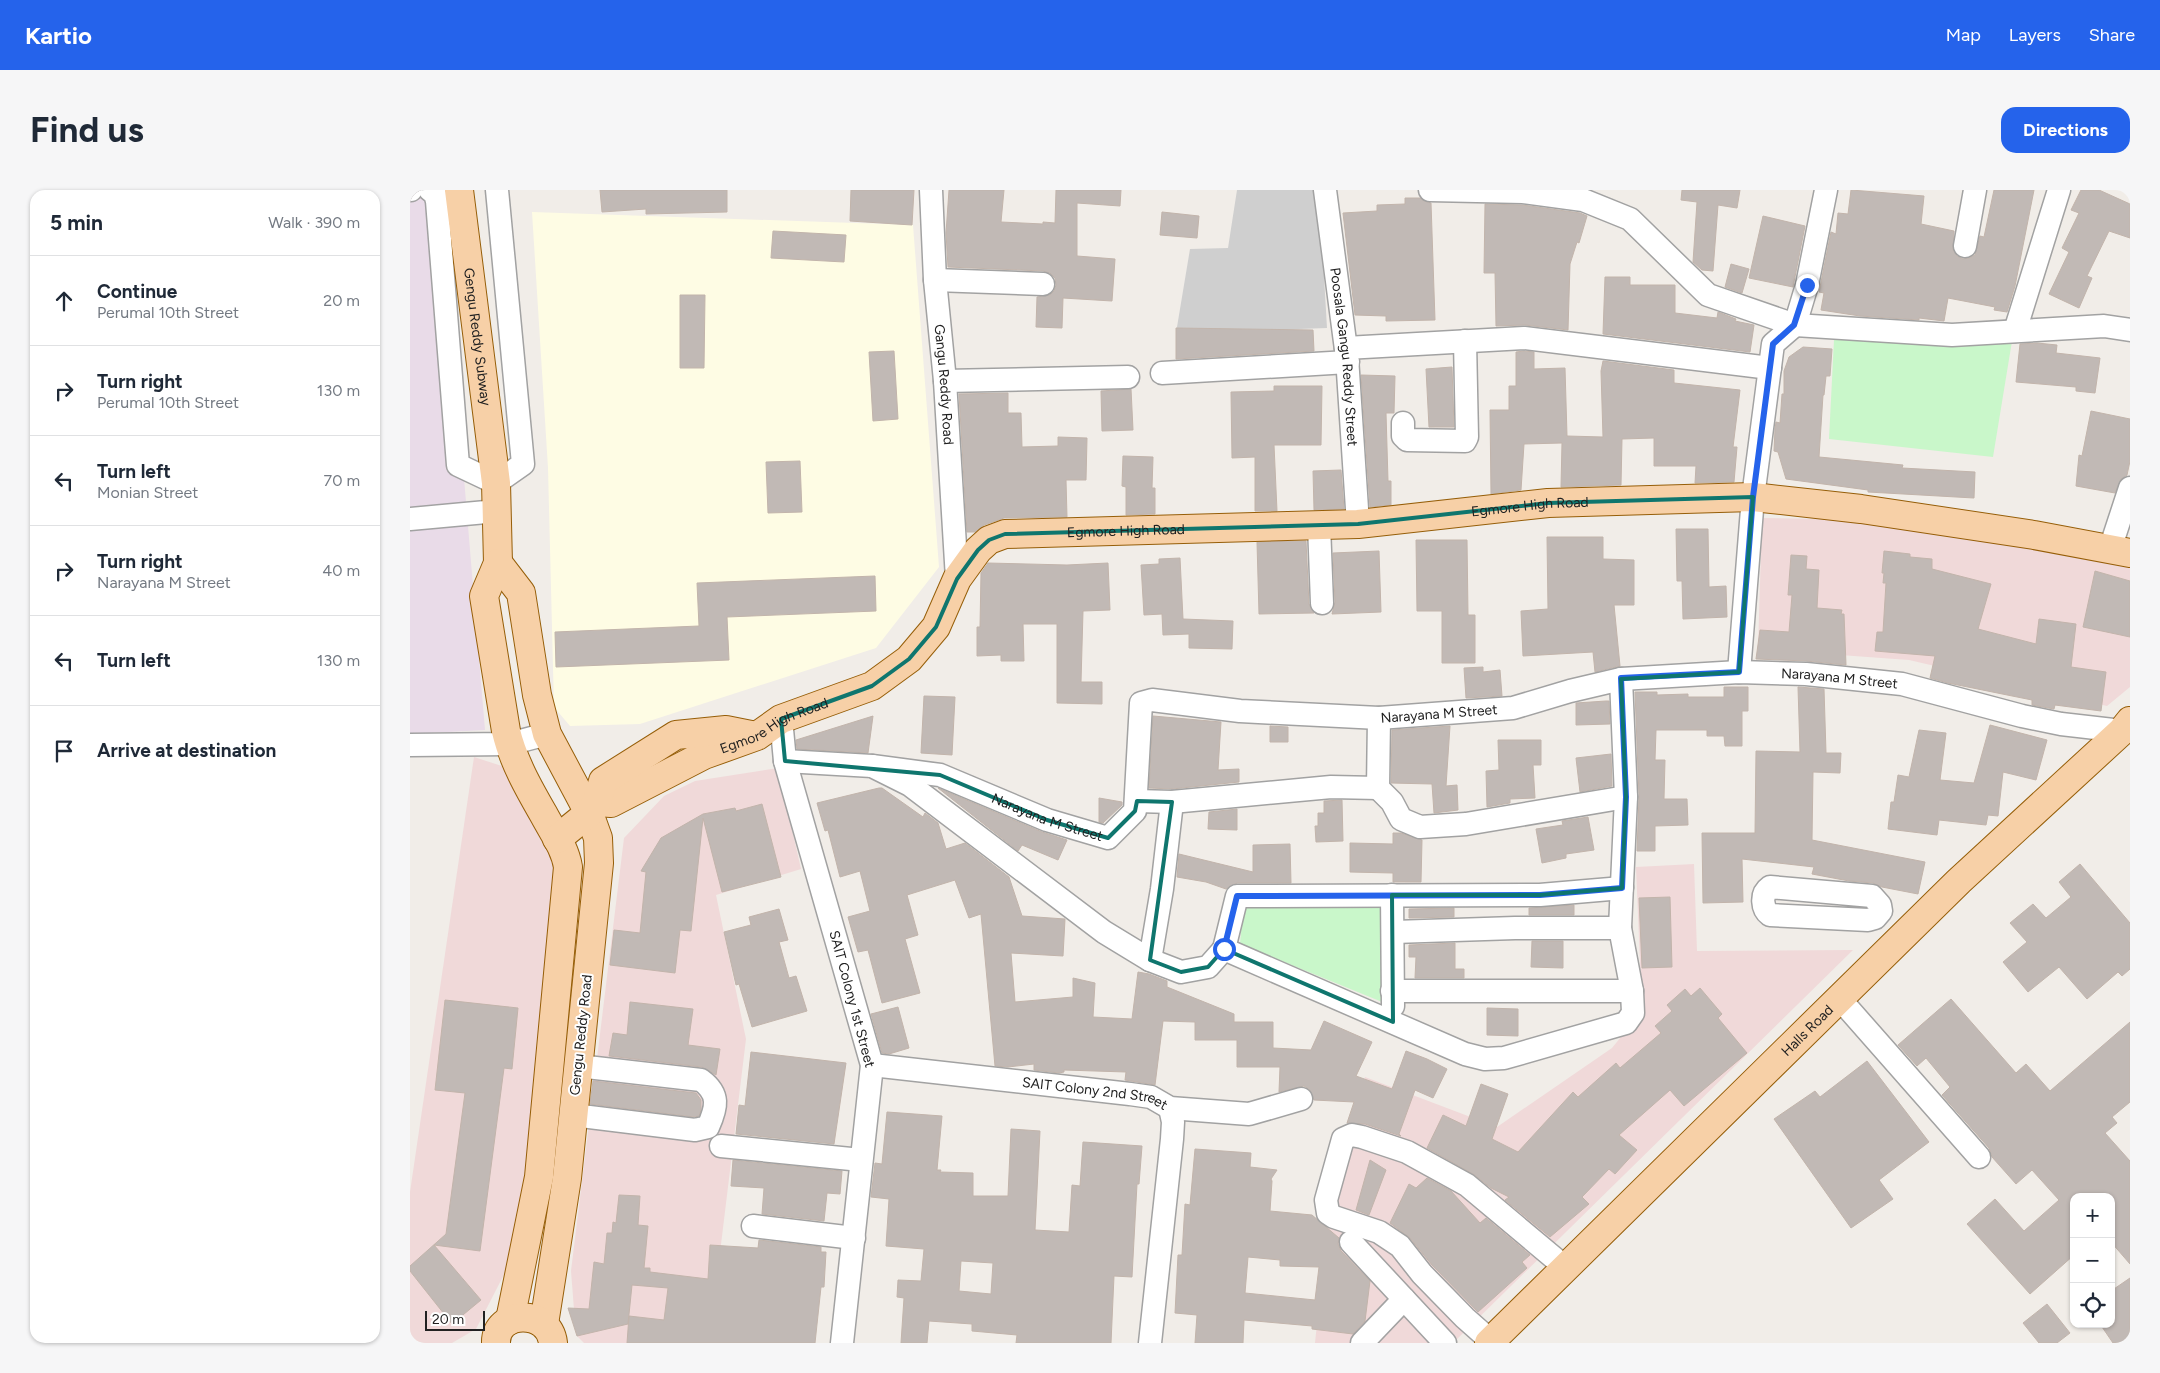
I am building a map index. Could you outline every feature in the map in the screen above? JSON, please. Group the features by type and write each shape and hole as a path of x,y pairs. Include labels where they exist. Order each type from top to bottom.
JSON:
{"main road":[{"name":"Gengu Reddy Subway","path":"459,190 496,483"},
{"path":"496,483 498,563 484,596 509,744 526,784 566,853 568,867 539,1177 498,1336"},
{"name":"Egmore High Road","path":"593,807 603,781 676,735 726,730 757,736 780,720 872,686 909,659 936,627 957,579 978,550 989,540 1005,534 1358,524 1548,503 1753,497 2025,534 2120,551"},
{"path":"498,563 521,593 537,695 547,734 593,807 557,839"},
{"name":"Halls Road","path":"1490,1342 1959,880 2126,726"},
{"name":"Gengu Reddy Road","path":"552,1338 555,1258 567,1178 599,863 598,838 593,807"},
{"path":"498,1336 528,1317 552,1338"}],"street":[{"path":"430,190 435,194 437,201 458,465 496,483 523,464 498,190"},
{"name":"Gangu Reddy Road","path":"931,190 934,280 945,382 957,579"},
{"name":"Poosala Gangu Reddy Street","path":"1325,190 1347,355 1358,524"},
{"path":"1430,190 1523,192 1583,200 1630,219 1708,295 1794,325 1952,335 2104,326 2130,330"},
{"path":"1739,672 1753,497 1773,344 1794,325 1807,285 1826,190"},
{"path":"1965,246 1975,190"},
{"path":"2014,331 2060,190"},
{"path":"934,280 1043,284"},
{"path":"1162,373 1347,355 1464,341 1524,338 1770,368"},
{"path":"1403,423 1403,436 1407,440 1464,441 1467,437 1464,341"},
{"path":"945,382 1128,377"},
{"path":"2120,551 2130,488"},
{"path":"410,519 497,511"},
{"path":"1319,525 1322,603"},
{"name":"Narayana M Street","path":"872,766 940,775 1048,820 1108,838 1136,811 1141,703 1152,700 1240,711 1379,718 1513,708 1621,678 1739,672 1806,674 1902,684 2022,716 2062,724 2126,726"},
{"path":"1224,949 1465,1054 1485,1059 1504,1058 1626,1023 1633,1013 1632,991 1620,928 1626,797 1621,678"},
{"path":"1378,788 1379,718"},
{"name":"SAIT Colony 1st Street","path":"780,720 785,761 872,1065 842,1343"},
{"path":"410,744 509,744 547,734"},
{"path":"785,761 872,766 910,786 1104,932 1150,960 1181,972 1208,967 1224,949 1237,896 1540,895 1622,888"},
{"path":"1137,801 1172,802 1330,787 1378,788 1392,802 1401,819 1420,827 1466,824 1626,797"},
{"path":"1150,960 1162,889 1172,802"},
{"path":"1392,895 1394,932 1393,1022"},
{"path":"1880,915 1906,932"},
{"path":"1394,932 1515,928 1620,928"},
{"path":"1392,991 1632,991"},
{"path":"1840,998 1979,1157"},
{"name":"SAIT Colony 2nd Street","path":"872,1065 1151,1097 1170,1108 1173,1122 1172,1139 1150,1343"},
{"path":"574,1115 695,1130 708,1127 714,1114 716,1098 709,1086 701,1080 578,1066"},
{"path":"1170,1108 1249,1114 1301,1099"},
{"path":"1490,1342 1465,1318 1400,1246 1379,1232 1334,1218 1328,1212 1326,1200 1342,1139 1352,1135 1362,1137 1407,1152 1467,1185 1566,1268"},
{"path":"721,1146 861,1160"},
{"path":"753,1226 854,1238"},
{"path":"1351,1242 1445,1343"},
{"path":"1375,1338 1404,1299"}],"highlighted area":[{"path":"1753,497 1739,672 1621,679 1626,797 1622,888 1540,895 1392,895 1393,1022 1224,949 1208,967 1181,972 1150,960 1172,802 1137,801 1135,811 1108,838 1047,820 940,775 785,761 781,719 872,686 909,659 936,627 957,579 978,550 989,540 1005,534 1358,524 1548,503"}],"shaded area":[{"path":"410,190 440,190 485,730 410,734"},
{"path":"1237,190 1319,190 1327,328 1176,333 1190,249 1228,248"},
{"path":"532,212 913,225 939,567 876,648 640,724 570,726 554,707 548,468"},
{"path":"1762,518 1874,520 2130,561 2130,687 2107,706 1909,660 1758,649"},
{"path":"474,757 508,768 565,872 514,1255 476,1329 452,1343 410,1343 410,1192"},
{"path":"778,768 801,869 716,895 746,1039 709,1343 584,1343 576,1335 571,1271 624,838 664,796 695,781"},
{"path":"1694,864 1697,951 1853,950 1453,1343 1315,1343 1327,1227 1365,1077 1497,1127 1612,1048 1642,1011 1636,867"}],"green space":[{"path":"1834,340 2012,341 1993,457 1829,439"},
{"path":"1244,896 1390,898 1392,1006 1240,944"}],"building":[{"path":"600,190 727,190 727,212 646,214 646,209 602,212"},
{"path":"851,190 914,190 912,225 850,221"},
{"path":"949,190 1004,190 1001,222 1043,224 1043,222 1055,223 1056,190 1121,190 1120,206 1077,203 1077,256 1115,259 1112,301 1063,298 1062,328 1036,327 1037,297 1050,295 1054,291 1056,285 1055,278 1050,273 1043,271 948,267 946,233"},
{"path":"1682,190 1740,190 1737,208 1718,205 1713,271 1702,270 1693,262 1697,202 1681,200"},
{"path":"1851,190 1924,196 1921,224 1954,231 1953,250 1957,256 1963,259 1975,255 1980,236 1984,237 1994,190 2034,190 2015,286 2007,312 1994,310 1995,307 1948,298 1944,321 1919,318 1919,320 1860,316 1821,310 1824,293 1819,292 1831,232 1836,234 1838,213 1848,214"},
{"path":"2081,190 2099,190 2130,204 2130,238 2109,231 2087,276 2092,278 2079,308 2049,294 2069,252 2062,248 2079,213 2071,210"},
{"path":"1405,198 1420,198 1431,203 1435,320 1386,321 1386,316 1355,315 1343,213 1377,211 1377,205 1405,204"},
{"path":"1485,204 1522,205 1580,213 1587,216 1570,264 1568,330 1525,325 1496,326 1495,273 1484,273"},
{"path":"1162,212 1199,216 1197,238 1160,235"},
{"path":"1763,216 1805,226 1793,287 1749,278"},
{"path":"773,231 846,235 844,262 771,258"},
{"path":"1731,264 1749,269 1742,293 1725,287"},
{"path":"1605,277 1630,277 1630,285 1675,285 1675,313 1717,318 1718,312 1736,319 1735,321 1754,325 1750,352 1603,334"},
{"path":"680,295 705,295 704,368 680,368"},
{"path":"1176,328 1313,330 1314,351 1176,359"},
{"path":"2020,344 2057,345 2056,353 2100,358 2095,393 2076,391 2076,387 2016,382"},
{"path":"1803,347 1832,349 1830,376 1826,376 1823,395 1819,457 1903,465 1902,468 1975,472 1974,498 1868,492 1868,490 1786,479 1778,452 1774,451 1775,429 1776,422 1780,423 1782,394 1784,394 1784,371 1789,357"},
{"path":"894,351 898,419 873,421 869,352"},
{"path":"1516,352 1534,352 1534,369 1565,368 1567,436 1603,437 1601,371 1603,361 1674,370 1674,383 1740,390 1733,447 1737,447 1734,482 1695,483 1696,466 1654,466 1654,438 1622,439 1621,485 1561,487 1562,443 1524,444 1521,490 1491,494 1490,410 1509,410 1509,386 1516,386"},
{"path":"1452,367 1454,427 1429,427 1426,369"},
{"path":"1361,375 1395,376 1394,413 1386,413 1388,481 1391,481 1391,505 1370,507"},
{"path":"1274,386 1322,386 1321,445 1274,445 1277,511 1255,511 1255,457 1232,458 1231,392 1274,391"},
{"path":"1131,389 1133,430 1102,431 1101,391"},
{"path":"1008,393 1008,413 1021,413 1022,447 1058,446 1058,437 1087,438 1086,480 1066,480 1067,517 1004,518 984,525 975,532 967,532 959,394"},
{"path":"2091,411 2130,419 2130,461 2127,475 2121,479 2115,493 2076,486 2079,455 2082,456"},
{"path":"1123,456 1153,457 1152,488 1155,488 1155,514 1126,515 1126,487 1122,486"},
{"path":"800,461 802,512 768,513 766,462"},
{"path":"1341,470 1344,509 1314,510 1313,471"},
{"path":"1676,529 1708,529 1709,587 1726,586 1727,617 1683,619 1682,581 1677,581"},
{"path":"1547,537 1603,537 1603,559 1634,560 1634,605 1614,605 1620,666 1595,672 1593,652 1523,656 1521,611 1548,609"},
{"path":"1416,540 1467,540 1468,615 1475,615 1475,663 1442,663 1442,611 1417,611"},
{"path":"1306,541 1309,604 1314,613 1259,614 1257,542"},
{"path":"1379,551 1381,612 1332,614 1335,602 1333,553"},
{"path":"1884,551 1910,554 1910,557 1932,559 1932,569 1991,584 1978,629 2036,644 2039,619 2076,624 2071,667 2106,672 2101,711 2055,705 2054,709 2032,705 2032,700 1948,683 1930,678 1935,656 1875,651 1877,632 1883,632 1886,583 1883,583 1884,573 1882,573"},
{"path":"1791,555 1807,556 1806,569 1819,570 1817,608 1842,610 1841,614 1844,614 1846,665 1756,659 1760,630 1789,632 1792,595 1788,595"},
{"path":"1180,558 1183,619 1233,621 1232,649 1189,648 1189,634 1163,635 1162,614 1144,615 1141,565 1159,564 1159,559"},
{"path":"988,563 1067,565 1108,563 1110,610 1083,611 1081,682 1102,682 1102,704 1057,703 1057,624 1023,624 1024,661 1001,661 1001,655 977,656 977,627 980,627 981,573"},
{"path":"2095,571 2130,581 2130,637 2083,627"},
{"path":"875,576 876,611 727,617 729,660 556,667 555,632 699,626 697,583"},
{"path":"1483,667 1483,672 1500,670 1502,696 1466,698 1464,668"},
{"path":"1724,687 1748,687 1748,711 1742,711 1742,746 1725,746 1724,736 1707,736 1707,730 1656,730 1655,760 1665,760 1664,799 1687,799 1688,825 1655,826 1655,851 1637,851 1639,796 1635,692 1657,692 1657,695 1688,694 1688,697 1724,697"},
{"path":"1798,687 1824,689 1826,753 1841,753 1840,773 1813,772 1812,840 1925,862 1918,894 1882,887 1873,883 1849,881 1812,874 1814,867 1742,859 1743,902 1703,903 1702,833 1755,833 1756,751 1800,752"},
{"path":"924,696 955,697 952,755 921,753"},
{"path":"1609,701 1610,724 1576,725 1576,703"},
{"path":"873,716 868,753 797,749 796,740"},
{"path":"1153,716 1221,722 1218,770 1239,769 1239,782 1172,789 1149,788"},
{"path":"1990,725 2047,740 2036,780 2003,772 1998,816 1988,815 1986,825 1939,820 1937,835 1888,829 1891,802 1894,802 1898,775 1909,777 1919,730 1946,733 1940,780 1974,783"},
{"path":"1270,726 1288,727 1288,742 1270,742"},
{"path":"1450,726 1446,786 1457,785 1458,810 1434,813 1432,784 1391,783 1392,730"},
{"path":"1498,740 1541,740 1541,765 1533,765 1535,798 1510,799 1510,803 1487,807 1486,771 1499,770"},
{"path":"1611,754 1612,786 1580,792 1576,758"},
{"path":"882,788 923,817 925,813 938,823 946,849 965,843 1009,877 1022,916 1065,919 1063,956 1011,953 1015,1002 1073,997 1073,978 1095,983 1093,1017 1132,1019 1138,972 1149,974 1167,981 1167,987 1234,1014 1234,1022 1273,1022 1273,1048 1311,1050 1324,1021 1372,1042 1356,1076 1392,1089 1406,1051 1427,1059 1447,1069 1433,1098 1415,1090 1399,1134 1401,1136 1365,1124 1347,1123 1354,1102 1314,1100 1310,1090 1304,1086 1279,1092 1280,1067 1237,1067 1237,1040 1195,1040 1195,1022 1163,1021 1155,1085 1125,1080 1126,1072 1064,1070 1064,1072 1059,1073 1034,1070 1034,1064 1008,1067 995,1066 981,914 969,918 955,880 907,895 918,935 905,939 920,993 882,1003 868,950 858,952 848,917 870,911 860,871 840,877 828,830 825,831 817,803"},
{"path":"938,788 1042,832 1067,840 1058,860 1022,845 1018,851"},
{"path":"1099,798 1122,802 1122,805 1103,823 1099,822"},
{"path":"1342,800 1343,841 1316,842 1315,826 1318,826 1318,813 1324,813 1324,801"},
{"path":"762,804 781,877 722,892 703,818 691,931 680,930 675,973 610,965 614,930 640,933 646,872 641,871 661,838 703,814 735,808 736,811"},
{"path":"1237,809 1237,830 1208,829 1209,812"},
{"path":"1588,817 1594,850 1566,854 1566,858 1542,863 1536,829 1563,825 1562,821"},
{"path":"1393,833 1401,833 1422,840 1421,882 1393,882 1393,873 1350,872 1350,843 1393,844"},
{"path":"1290,844 1291,883 1237,883 1226,889 1206,882 1177,877 1179,854 1253,872 1253,845"},
{"path":"2080,864 2130,923 2130,969 2122,976 2118,972 2087,999 2059,967 2028,992 2003,962 2027,942 2010,923 2033,904 2046,918 2071,897 2059,882"},
{"path":"1670,897 1672,967 1642,968 1639,898"},
{"path":"1574,905 1574,915 1529,915 1529,908"},
{"path":"1454,908 1454,917 1409,918 1409,909"},
{"path":"779,909 788,940 779,942 789,978 796,976 807,1011 752,1027 739,984 736,985 724,932 751,925 749,917"},
{"path":"1532,941 1563,941 1563,968 1531,967"},
{"path":"1455,943 1455,969 1464,969 1464,978 1415,978 1416,957 1409,957 1409,945"},
{"path":"1700,988 1722,1014 1718,1018 1747,1053 1684,1106 1670,1090 1619,1135 1637,1150 1615,1174 1609,1169 1582,1197 1589,1204 1550,1237 1505,1200 1509,1197 1491,1188 1473,1174 1427,1148 1443,1115 1466,1126 1481,1084 1508,1094 1492,1139 1518,1152 1573,1092 1578,1097 1616,1063 1620,1068 1661,1033 1655,1026 1672,1011 1667,1005 1685,989 1691,996"},
{"path":"1951,999 2016,1073 2026,1064 2050,1091 2130,1022 2130,1102 2112,1117 2117,1123 2105,1133 2130,1161 2130,1264 2115,1247 2115,1193 2070,1193 2070,1259 2030,1294 1967,1224 1995,1199 2024,1231 2059,1200 2032,1170 2016,1184 1992,1157 1989,1148 1942,1095 1950,1087 1926,1058 1917,1066 1898,1045"},
{"path":"445,1000 518,1008 512,1069 504,1068 480,1251 434,1245 481,1300 452,1324 410,1271 410,1266 446,1234 465,1093 435,1090"},
{"path":"630,1002 693,1009 688,1045 720,1049 716,1075 702,1067 609,1056 613,1033 627,1035"},
{"path":"898,1007 909,1048 889,1054 882,1053 871,1014"},
{"path":"1487,1008 1518,1009 1518,1036 1487,1035"},
{"path":"751,1052 846,1063 834,1144 736,1134 739,1105 745,1106"},
{"path":"1867,1061 1929,1142 1879,1180 1893,1199 1851,1228 1774,1119 1815,1091 1820,1097"},
{"path":"593,1081 696,1093 701,1100 701,1110 699,1116 694,1117 590,1104"},
{"path":"887,1112 942,1116 937,1170 941,1170 940,1172 973,1173 973,1196 1008,1196 1011,1129 1040,1131 1035,1230 1069,1232 1072,1185 1080,1186 1083,1142 1142,1146 1139,1184 1137,1184 1132,1277 1114,1276 1111,1343 1016,1343 1017,1335 972,1331 972,1324 929,1321 927,1343 901,1343 904,1298 897,1297 898,1280 921,1281 924,1249 886,1246 889,1199 871,1197 875,1163 882,1164","holes":["961,1261 993,1263 991,1294 959,1291"]},
{"path":"1195,1149 1251,1153 1250,1167 1277,1170 1271,1179 1270,1211 1312,1215 1339,1238 1338,1244 1341,1251 1370,1281 1365,1321 1353,1334 1312,1329 1312,1326 1244,1320 1243,1343 1195,1343 1197,1315 1175,1313 1178,1255 1182,1255 1185,1204 1190,1205","holes":["1248,1257 1280,1260 1280,1266 1319,1267 1315,1300 1245,1293"]},
{"path":"733,1160 842,1171 840,1194 827,1193 824,1221 762,1214 764,1188 731,1186"},
{"path":"1370,1160 1386,1170 1369,1215 1356,1210"},
{"path":"1427,1178 1451,1191 1480,1223 1486,1218 1530,1255 1522,1262 1527,1268 1478,1312 1432,1265 1410,1238 1390,1223 1409,1184 1416,1188"},
{"path":"619,1195 640,1196 638,1225 648,1226 644,1268 650,1268 650,1272 708,1279 710,1245 758,1248 759,1240 821,1247 821,1252 826,1252 824,1287 821,1287 815,1343 627,1343 629,1316 664,1320 668,1288 632,1285 628,1324 577,1336 568,1308 589,1309 594,1262 604,1264 607,1233 612,1233 613,1222 616,1223"},
{"path":"2130,1278 2130,1343 2113,1343 2103,1328 2115,1328 2115,1288"},
{"path":"2047,1304 2070,1333 2057,1343 2039,1343 2023,1323"}],"route":[{"path":"1224,949 1237,896 1540,895 1622,888 1626,797 1621,678 1739,672 1753,497 1773,344 1794,325 1807,285"}]}
